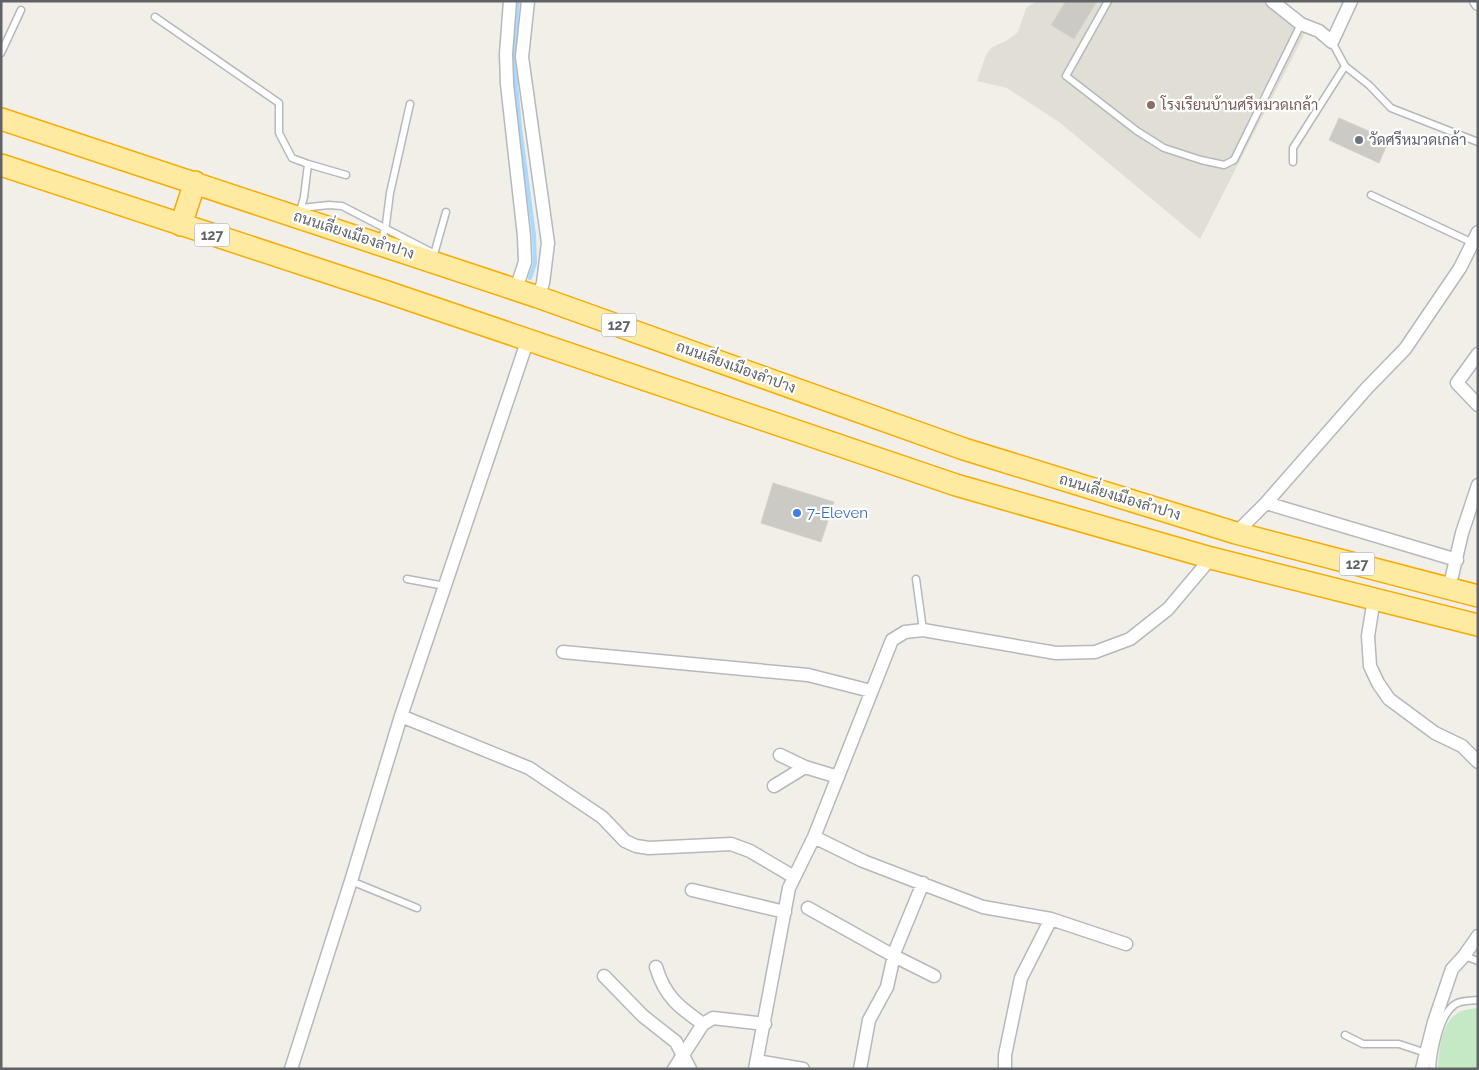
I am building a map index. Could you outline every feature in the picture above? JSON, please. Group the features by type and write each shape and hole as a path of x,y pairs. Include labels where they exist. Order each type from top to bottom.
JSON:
{"highway":[{"name":"ถนนเลี่ยงเมืองลำปาง","path":"1,119 195,182 383,236 516,289 964,449 1236,532 1478,596"},
{"name":"127","path":"1,165 528,339 956,484 1211,558 1374,599 1477,621"},
{"path":"181,225 195,182"}],"street":[{"path":"510,1 506,84 524,236 525,262 516,289"},
{"path":"528,1 522,57 548,243 544,283 538,296"},
{"path":"1272,1 1301,24 1318,31 1332,42 1351,1"},
{"path":"506,54 522,57"},
{"path":"513,141 533,139"},
{"path":"1236,532 1266,503 1367,388 1405,349 1476,241"},
{"path":"291,1069 351,881 439,585 528,339"},
{"path":"1478,354 1457,383 1478,405"},
{"path":"1449,589 1462,533 1478,485"},
{"path":"1266,503 1457,560"},
{"path":"803,1069 756,1065 789,888 814,837 892,640 905,632 923,630 1056,653 1095,652 1130,639 1168,609 1211,558"},
{"path":"1374,599 1368,636 1370,666 1378,683 1389,699 1435,733 1462,746 1478,762"},
{"path":"563,652 808,675 871,691"},
{"path":"401,716 529,768 602,817 625,841 636,846 649,848 731,844 750,851 794,877"},
{"path":"780,755 805,767 838,776"},
{"path":"774,786 805,767"},
{"path":"814,837 863,861 984,907 1051,919 1126,944"},
{"path":"860,1069 869,1020 887,987 894,956 923,883"},
{"path":"692,890 786,912"},
{"path":"808,908 934,976"},
{"path":"1005,1069 1005,1055 1021,978 1051,919"},
{"path":"1422,1069 1434,1022 1452,969 1478,936"},
{"path":"656,967 661,983 678,1007 703,1024"},
{"path":"604,976 643,1016 676,1042 690,1069"},
{"path":"674,1069 703,1024 713,1018 765,1024"}],"lane":[{"path":"1108,1 1066,76 1137,131 1164,148 1200,160 1224,165 1234,160 1301,24"},
{"path":"1,53 21,10"},
{"path":"154,17 279,103 279,133 292,158 346,175"},
{"path":"1332,42 1345,66 1369,85 1391,108 1478,142"},
{"path":"1293,162 1293,148 1345,66"},
{"path":"383,236 390,193 410,104"},
{"path":"300,212 308,164"},
{"path":"1371,195 1476,241"},
{"path":"433,257 446,212"},
{"path":"407,579 439,585"},
{"path":"916,579 923,630"},
{"path":"351,881 417,908"},
{"path":"1464,956 1478,961"},
{"path":"1432,1069 1434,1046 1444,1019 1454,1005 1464,1001 1478,1000"},
{"path":"1345,1035 1363,1044 1400,1044 1426,1053"}],"shaded area":[{"name":"โรงเรียนบ้านศรีหมวดเกล้า","path":"1037,1 1261,1 1306,31 1200,239 1059,122 1007,88 977,81 986,55 992,47 1006,41 1018,32 1026,8"}],"green space":[{"path":"1478,1008 1478,1069 1438,1069 1442,1038 1448,1023 1452,1017 1460,1012"}],"building":[{"path":"1066,1 1097,1 1074,39 1051,25"},
{"name":"วัดศรีหมวดเกล้า","path":"1339,118 1389,140 1379,163 1329,140"},
{"name":"7-Eleven","path":"773,483 834,502 821,542 761,523"}],"waterway":[{"path":"518,1 514,62 520,127 534,235 535,263 530,278"}],"place":[{"name":"โรงเรียนบ้านศรีหมวดเกล้า","path":"1151,105"},
{"name":"วัดศรีหมวดเกล้า","path":"1359,140"},
{"name":"7-Eleven","path":"797,513"}]}
